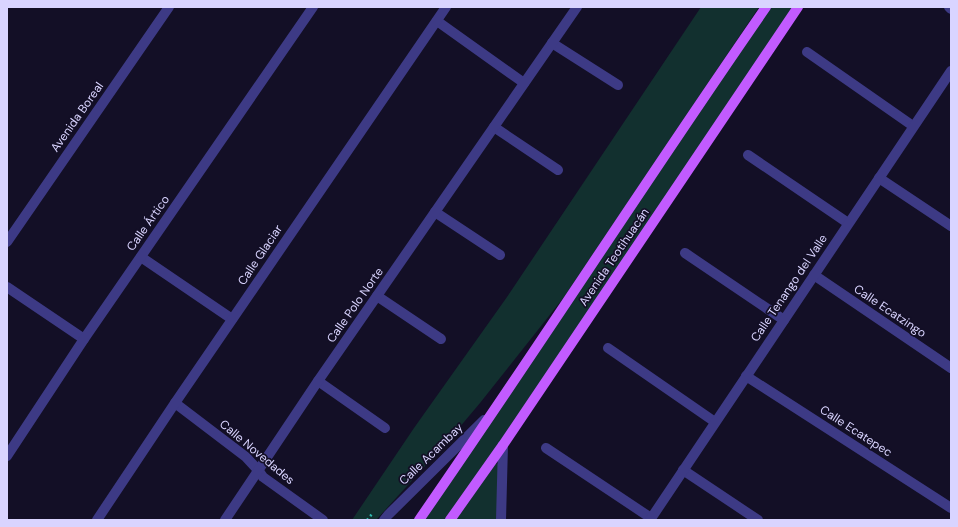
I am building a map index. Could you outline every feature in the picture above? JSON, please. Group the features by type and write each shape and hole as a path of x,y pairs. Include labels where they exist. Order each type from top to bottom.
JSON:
{"main road":[{"name":"Avenida Teotihuacán","path":"419,520 497,407 704,96 766,7"},
{"name":"Avenida Teotihuacán","path":"450,520 503,445 798,7"}],"street":[{"name":"Avenida Boreal","path":"7,242 169,7"},
{"name":"Calle Ártico","path":"7,456 84,339 313,7"},
{"name":"Calle Glaciar","path":"97,520 174,403 446,7"},
{"name":"Calle Polo Norte","path":"225,520 318,381 576,7"},
{"path":"437,21 524,83"},
{"path":"552,43 618,85"},
{"path":"807,52 914,126"},
{"name":"Calle Tenango del Valle","path":"651,519 848,223 950,75"},
{"path":"494,127 558,170"},
{"path":"748,155 848,223"},
{"path":"879,178 951,226"},
{"path":"435,212 500,255"},
{"path":"685,253 784,320"},
{"path":"141,256 232,319"},
{"name":"Calle Ecatzingo","path":"814,275 951,368"},
{"path":"7,287 84,339"},
{"path":"377,296 441,339"},
{"path":"608,348 715,422"},
{"name":"Calle Ecatepec","path":"746,376 951,508"},
{"path":"318,381 385,428"},
{"name":"Calle Novedades","path":"174,403 246,457 263,477 323,520"},
{"name":"Calle Acambay","path":"384,520 497,407"},
{"path":"501,520 503,445"},
{"path":"546,448 651,519"},
{"path":"683,470 758,520"}],"path":[{"path":"368,520 372,514"}],"green space":[{"path":"701,7 759,7 564,297 480,403 448,441 376,520 352,520 414,428 507,297"},
{"path":"768,7 794,7 447,520 422,520"},
{"path":"495,463 498,464 499,520 455,520"}]}
